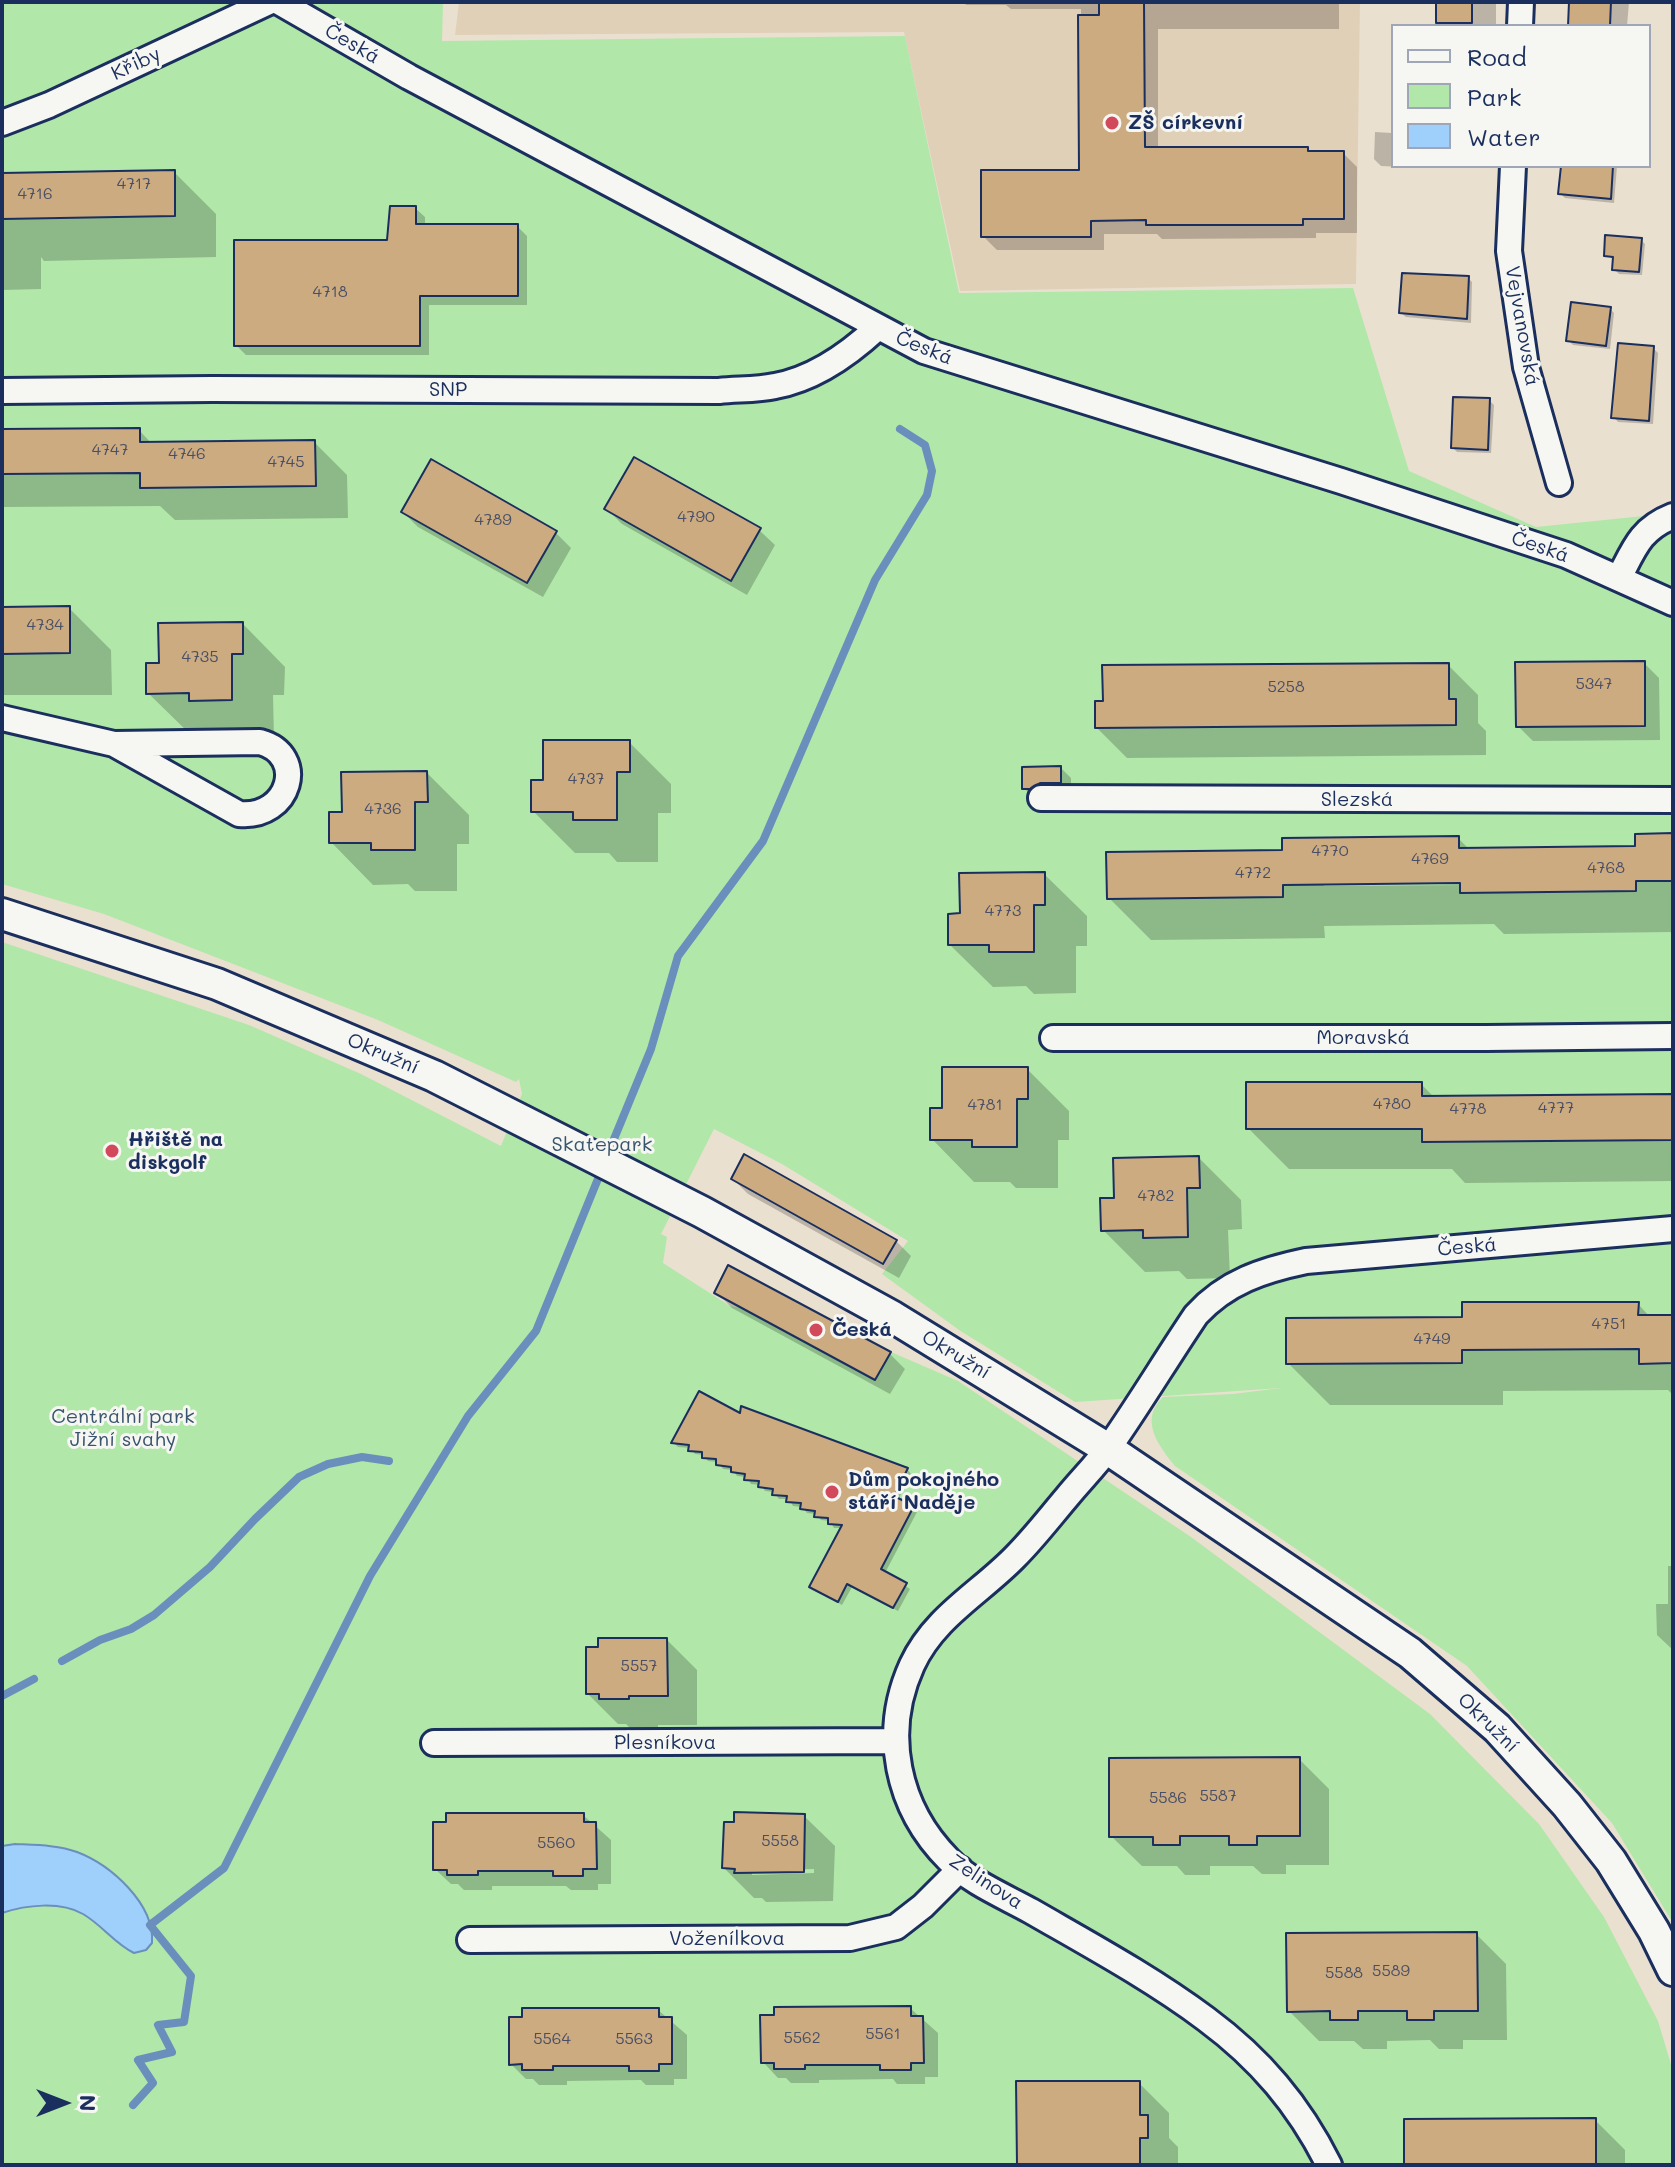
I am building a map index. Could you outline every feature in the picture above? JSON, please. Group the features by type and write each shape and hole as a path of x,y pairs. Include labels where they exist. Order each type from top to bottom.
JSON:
{"street":[{"name":"Křiby","path":"2,123 49,105 269,2"},
{"name":"Česká","path":"279,2 409,77 924,351 1355,485 1566,555 1673,603"},
{"path":"1520,24 1521,2"},
{"name":"Vejvanovská","path":"1513,168 1509,251 1526,367 1559,483"},
{"name":"SNP","path":"2,391 719,391 776,386 812,373 854,349 877,328"},
{"path":"1619,578 1641,537 1650,527 1673,516"},
{"path":"2,718 114,744 260,742 271,746 282,756 287,768 287,784 270,809 258,814 239,814 114,744"},
{"name":"Slezská","path":"1041,798 1673,800"},
{"name":"Okružní","path":"2,914 217,984 457,1087 702,1212 893,1317 1108,1449 1410,1653 1497,1728 1567,1805 1611,1861 1654,1931 1673,1970"},
{"name":"Moravská","path":"1053,1038 1673,1036"},
{"name":"Česká","path":"1108,1449 1196,1315 1215,1296 1244,1278 1306,1261 1673,1229"},
{"name":"Zelinova","path":"1108,1449 1015,1557 953,1610 925,1643 912,1664 901,1698 895,1741 899,1773 914,1812 937,1847 960,1869 1087,1943 1205,2018 1265,2068 1282,2088 1318,2142 1329,2165"},
{"name":"Plesníkova","path":"434,1743 895,1741"},
{"name":"Voženílkova","path":"470,1940 850,1938 896,1927 923,1906 960,1869"}],"shaded area":[{"path":"459,2 1360,2 1356,284 960,291 904,32 455,35"}],"green space":[{"path":"2,2 443,2 442,41 905,36 959,293 1353,288 1409,471 1536,527 1673,513 1673,1923 1612,1823 1467,1666 1175,1466 1157,1441 1152,1415 1163,1397 1281,1388 1075,1402 959,1330 882,1274 908,1241 782,1164 714,1129 661,1234 667,1237 663,1263 730,1306 741,1308 874,1380 891,1352 958,1381 1191,1537 1430,1714 1539,1824 1604,1917 1658,2021 1673,2071 1673,2165 2,2165 2,942 249,1025 361,1074 501,1146 522,1094 519,1079 516,1082 378,1020 104,914 2,884"}],"water":[{"path":"15,1844 70,1850 103,1866 139,1900 151,1928 152,1943 146,1950 134,1953 90,1918 64,1907 32,1906 2,1913 2,1846"}],"building":[{"name":"ZŠ církevní","path":"1099,2 1144,2 1145,147 1308,147 1308,151 1344,151 1344,219 1303,219 1303,225 1146,225 1146,220 1091,221 1091,237 981,237 981,170 1079,170 1078,15 1099,15"},
{"path":"1436,2 1472,2 1472,23 1436,23"},
{"path":"1569,2 1611,2 1610,24 1568,24"},
{"path":"1561,168 1613,168 1611,199 1558,194"},
{"path":"175,170 175,216 2,219 2,173"},
{"path":"390,206 416,206 416,224 518,224 518,296 420,296 420,346 234,346 234,240 387,240"},
{"path":"1605,235 1642,238 1639,272 1612,270 1613,257 1604,256"},
{"path":"1402,273 1469,276 1467,319 1399,313"},
{"path":"1571,302 1611,307 1606,346 1566,341"},
{"path":"1618,343 1654,346 1649,421 1611,418"},
{"path":"1453,397 1490,398 1488,450 1451,448"},
{"path":"140,428 140,442 315,440 316,486 140,488 140,473 2,474 2,429"},
{"path":"634,457 761,528 731,581 604,509"},
{"path":"431,459 557,531 527,583 401,512"},
{"path":"70,606 70,653 2,654 2,607"},
{"path":"243,622 243,654 232,654 232,700 189,701 189,693 146,694 146,663 159,663 158,623"},
{"path":"1645,661 1645,726 1516,727 1515,662"},
{"path":"1449,663 1449,699 1456,699 1456,725 1095,728 1095,701 1103,701 1102,665"},
{"path":"543,740 630,740 630,772 617,772 617,820 573,820 573,812 531,812 531,780 543,780"},
{"path":"1061,766 1061,783 1040,783 1030,789 1022,789 1022,767"},
{"path":"427,771 428,802 415,802 415,850 371,850 371,843 329,843 329,812 342,812 341,772"},
{"path":"1673,833 1673,881 1636,881 1636,891 1460,893 1460,883 1283,885 1283,897 1107,899 1106,852 1282,850 1282,838 1459,836 1459,848 1635,846 1635,834"},
{"path":"1045,872 1045,905 1034,905 1034,952 989,952 989,945 948,945 948,914 960,913 959,873"},
{"path":"942,1067 1028,1067 1028,1099 1017,1099 1017,1147 972,1147 972,1140 930,1140 930,1108 942,1108"},
{"path":"1246,1082 1422,1082 1422,1096 1673,1094 1673,1140 1422,1142 1422,1129 1246,1129"},
{"name":"Česká","path":"744,1154 897,1240 883,1264 731,1179"},
{"path":"1199,1156 1200,1188 1187,1188 1188,1237 1143,1238 1143,1230 1101,1231 1100,1198 1114,1198 1113,1158"},
{"name":"Česká","path":"728,1265 891,1352 875,1380 714,1293"},
{"path":"1462,1302 1639,1302 1638,1315 1673,1315 1673,1363 1639,1364 1639,1349 1462,1350 1462,1363 1286,1364 1286,1318 1462,1317"},
{"name":"Dům pokojného stáří Naděje","path":"699,1391 740,1413 741,1406 908,1468 894,1496 914,1506 881,1569 907,1583 893,1608 847,1584 838,1602 809,1587 842,1525 828,1524 828,1518 814,1517 815,1511 800,1509 801,1503 786,1502 787,1496 772,1495 773,1489 758,1487 759,1481 744,1480 745,1474 731,1472 731,1467 716,1465 716,1459 702,1458 702,1452 688,1451 689,1445 671,1443"},
{"path":"598,1638 667,1638 668,1696 599,1699 599,1694 586,1694 586,1647 598,1647"},
{"path":"1300,1757 1300,1836 1257,1836 1257,1845 1229,1845 1229,1836 1180,1836 1180,1845 1153,1845 1153,1837 1109,1837 1109,1758"},
{"path":"734,1812 805,1814 804,1872 734,1873 735,1869 722,1868 724,1822 734,1822"},
{"path":"446,1813 584,1813 584,1822 596,1822 597,1869 583,1869 583,1876 553,1876 553,1871 478,1871 478,1875 447,1875 447,1870 433,1870 433,1822 446,1822"},
{"path":"1477,1932 1478,2011 1434,2011 1434,2020 1407,2020 1407,2011 1358,2011 1358,2020 1330,2020 1330,2011 1287,2012 1286,1933"},
{"path":"911,2006 911,2016 923,2016 924,2063 911,2063 911,2070 880,2070 880,2065 805,2065 805,2069 774,2069 774,2063 761,2063 760,2015 774,2015 774,2007"},
{"path":"522,2008 659,2008 659,2017 672,2017 672,2064 659,2064 659,2071 629,2071 629,2066 553,2066 553,2070 522,2070 522,2064 509,2065 509,2017 522,2017"},
{"path":"1016,2081 1140,2081 1140,2115 1148,2115 1148,2138 1140,2138 1140,2165 1017,2165"},
{"path":"1596,2118 1596,2165 1404,2165 1404,2119"}],"waterway":[{"path":"607,1156 651,1049 678,956 763,841 875,580 927,495 932,471 925,445 900,429"},
{"path":"133,2105 153,2083 138,2060 172,2052 158,2025 184,2022 191,1976 150,1925 224,1868 370,1576 468,1416 536,1331 602,1169"},
{"path":"62,1661 154,1615 210,1567 299,1477 328,1464 362,1457 389,1461"},
{"path":"2,1696 34,1679"}],"place":[{"name":"ZŠ církevní","path":"1112,123"},
{"name":"Hřiště na diskgolf","path":"112,1151"},
{"name":"Česká","path":"816,1330"},
{"name":"Dům pokojného stáří Naděje","path":"832,1492"}],"park label":[{"name":"Skatepark","path":"602,1145"},
{"name":"Centrální park Jižní svahy","path":"123,1428"}]}
